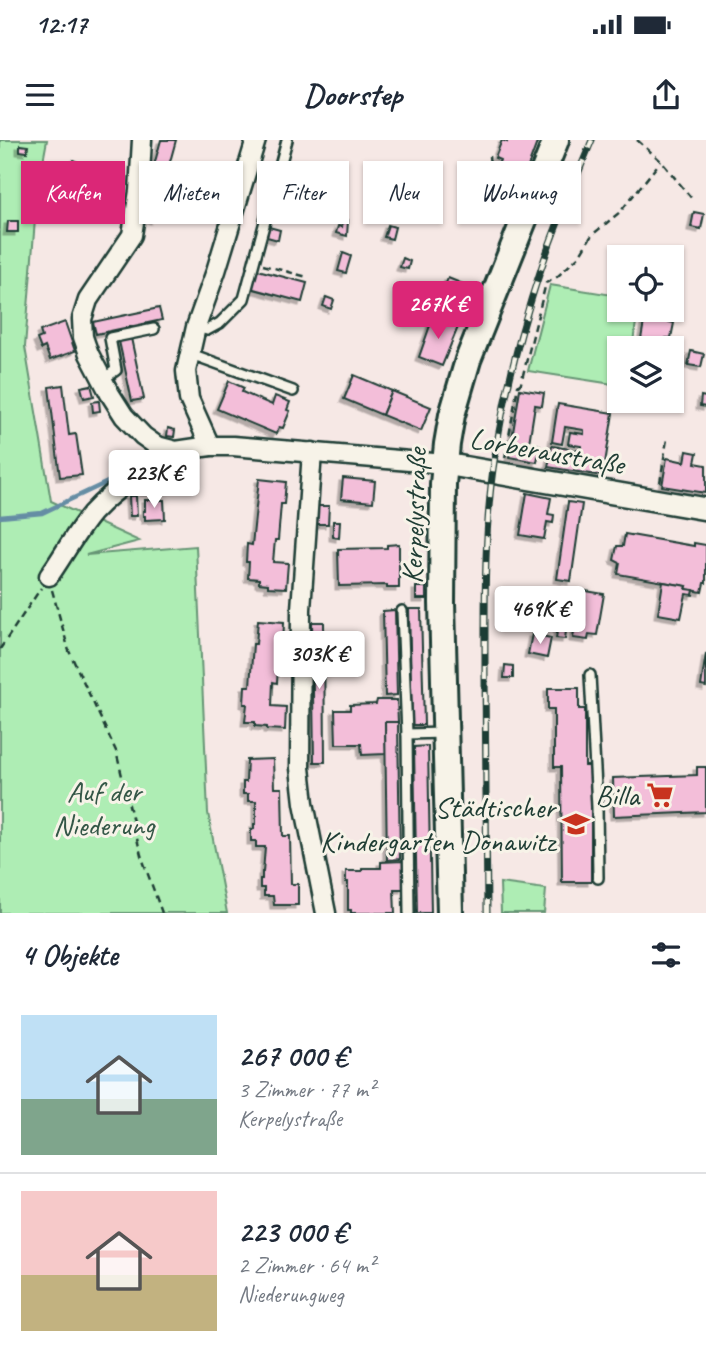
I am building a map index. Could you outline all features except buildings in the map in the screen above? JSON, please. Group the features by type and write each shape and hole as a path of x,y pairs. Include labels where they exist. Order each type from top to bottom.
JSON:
{"main road":[{"name":"Kerpelystraße","path":"547,161 556,140"},
{"name":"Kerpelystraße","path":"450,913 442,603 445,464 452,415 468,360 522,224"}],"street":[{"path":"142,140 139,191 132,235 89,300 82,319 83,337 102,380 124,416 158,446 176,451"},
{"path":"210,446 188,398 186,371 196,327 256,140"},
{"name":"Lorberaustraße","path":"176,451 233,446 445,464 706,509"},
{"path":"49,576 91,514 108,497 176,451"},
{"path":"312,452 301,609 300,768 304,803 326,913"}],"lane":[{"path":"281,161 287,140"},
{"path":"196,327 207,330 220,323 244,299 264,224"},
{"path":"102,380 116,370 110,338 155,329"},
{"path":"191,354 293,391"},
{"path":"402,611 407,734 409,913"},
{"path":"590,675 598,878"},
{"path":"407,734 446,733"}],"path":[{"path":"638,140 661,161 693,200"},
{"path":"489,156 490,161"},
{"path":"502,473 518,386 521,383 546,283 557,277 579,256 592,235 620,212 661,161"},
{"path":"253,263 307,277"},
{"path":"657,500 667,439"},
{"path":"0,649 49,576"},
{"path":"49,576 69,651 116,751 141,855 162,913"}],"green space":[{"name":"Auf der Niederung","path":"0,140 47,140 43,161 21,161 21,224 35,224 25,347 51,501 139,541 86,555 196,546 208,813 227,913 0,913"},
{"path":"550,285 607,294 607,322 636,322 634,336 607,336 607,383 528,371"},
{"path":"500,883 546,889 544,913 501,913"}],"waterway":[{"path":"0,517 42,513 114,479 141,463"}],"railway":[{"path":"487,913 485,597 493,469 507,391 527,314 554,232 592,140"}],"place":[{"name":"Billa","path":"660,795"},
{"name":"Städtischer Kindergarten Donawitz","path":"576,824"}]}
